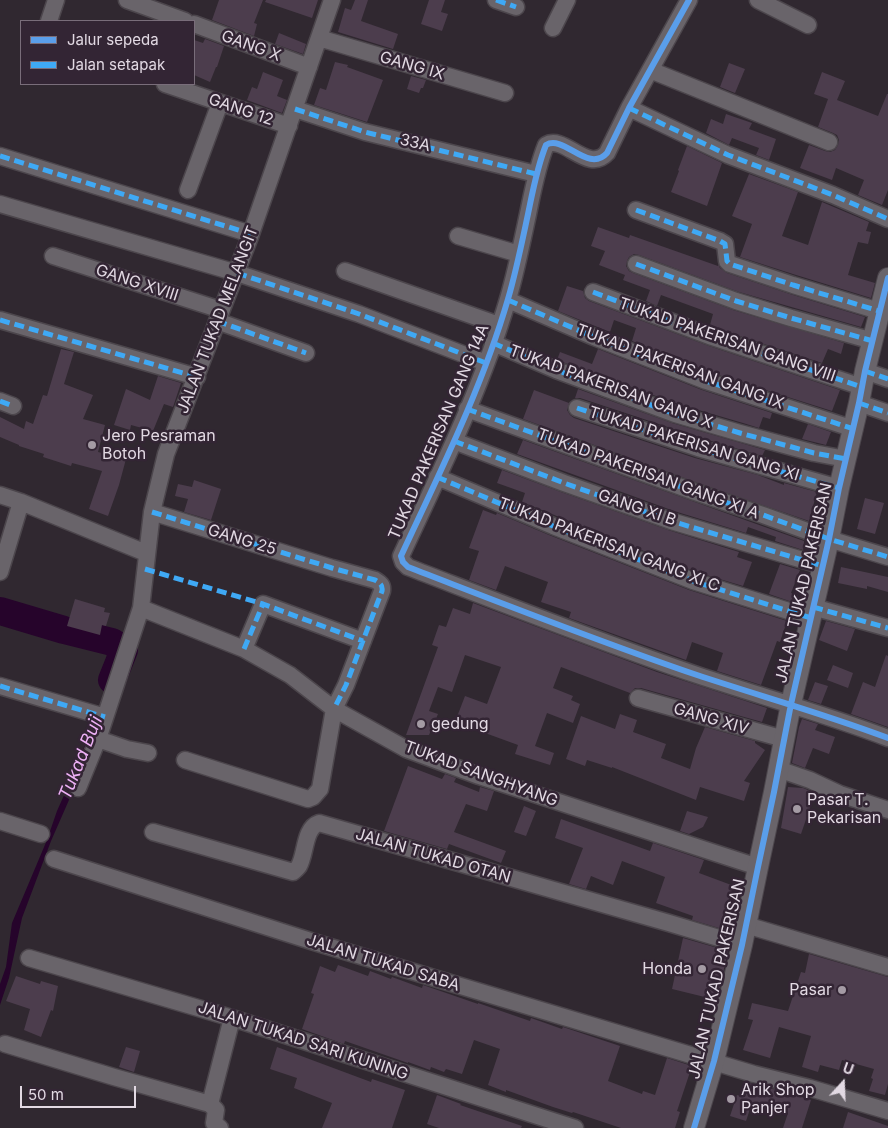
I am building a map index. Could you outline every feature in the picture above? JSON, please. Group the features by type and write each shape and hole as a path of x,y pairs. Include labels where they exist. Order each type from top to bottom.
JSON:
{"street":[{"path":"49,20 56,0"},
{"path":"128,0 182,20"},
{"name":"JALAN TUKAD MELANGIT","path":"78,788 98,739 100,716 140,608 152,512 166,454 237,273 332,0"},
{"path":"496,0 516,7"},
{"path":"553,28 567,0"},
{"name":"TUKAD PAKERISAN GANG 14A","path":"689,0 629,108 607,153 600,159 593,160 556,143 550,142 546,145 536,174 508,300 486,363 454,441 401,556 403,562 408,567 544,620 698,675 791,704"},
{"path":"758,0 808,25"},
{"name":"GANG X","path":"195,24 309,67"},
{"name":"GANG IX","path":"319,38 505,93"},
{"path":"650,70 829,142"},
{"name":"GANG 12","path":"168,85 288,126"},
{"path":"188,190 220,102"},
{"name":"33A","path":"295,108 365,132 536,174"},
{"path":"629,108 728,155 833,194 888,219"},
{"path":"0,156 251,234"},
{"path":"0,204 237,273 367,318 486,363"},
{"path":"636,210 720,241 724,244 727,261 730,264 879,312"},
{"path":"458,236 519,254"},
{"name":"GANG XVIII","path":"54,256 219,315 306,353"},
{"path":"636,264 736,301 873,341"},
{"path":"345,271 499,325"},
{"name":"JALAN TUKAD PAKERISAN","path":"694,1128 714,1062 742,946 791,704 888,278"},
{"name":"TUKAD PAKERISAN GANG VIII","path":"593,292 712,338 862,387"},
{"name":"TUKAD PAKERISAN GANG IX","path":"508,300 594,337 697,377 854,429"},
{"path":"0,320 196,376"},
{"name":"TUKAD PAKERISAN GANG X","path":"493,343 556,370 676,414 796,448 846,459"},
{"path":"888,379 862,387 888,413"},
{"name":"TUKAD PAKERISAN GANG XI A","path":"467,408 686,489 763,514 829,539 877,553"},
{"name":"TUKAD PAKERISAN GANG XI","path":"577,408 698,448 839,488"},
{"name":"GANG XI B","path":"454,441 564,483 671,520 823,566"},
{"name":"TUKAD PAKERISAN GANG XI C","path":"437,477 553,526 693,581 812,612 860,619 888,628"},
{"path":"0,495 146,553"},
{"path":"0,572 21,502"},
{"name":"GANG 25","path":"152,512 380,583 383,587 382,591 363,641"},
{"path":"185,760 308,799 314,798 320,789 334,709 346,685 363,641 263,604 244,649"},
{"name":"TUKAD SANGHYANG","path":"140,608 244,649 290,675 334,709 406,749 479,776 758,867"},
{"path":"0,686 100,716"},
{"name":"GANG XIV","path":"638,698 784,739"},
{"path":"791,704 888,738"},
{"path":"98,739 127,750 148,753"},
{"path":"778,769 810,780 840,794 888,810"},
{"path":"0,821 41,834"},
{"name":"JALAN TUKAD OTAN","path":"153,832 293,872 299,867 310,831 314,825 319,823 669,923 742,946"},
{"name":"JALAN TUKAD SABA","path":"54,858 323,945 754,1074 888,1111"},
{"path":"746,925 888,967"},
{"name":"JALAN TUKAD SARI KUNING","path":"29,958 232,1018 575,1128"},
{"path":"210,1104 232,1018"},
{"path":"4,1044 210,1104 216,1110 214,1123 220,1128"}],"water":[{"path":"103,699 90,752 51,841 22,918 9,978 0,1005 0,984 6,967 12,923"}],"building":[{"path":"219,0 263,0 254,23 257,24 254,36 212,20"},
{"path":"266,0 318,0 312,18 265,2"},
{"path":"355,0 368,0 361,21 398,34 393,49 338,32 345,8 351,10"},
{"path":"429,0 445,0 441,12 448,14 442,31 421,24"},
{"path":"279,33 306,44 303,54 275,44"},
{"path":"205,39 224,46 210,82 195,75 195,40 203,43"},
{"path":"335,62 348,65 347,67 383,80 367,122 314,105 320,88 326,90"},
{"path":"729,63 745,69 735,93 720,87"},
{"path":"263,72 283,80 277,96 287,100 282,113 247,100 252,87 257,89"},
{"path":"822,72 845,81 837,100 878,116 888,94 888,190 882,205 858,195 864,180 836,168 832,180 800,168 809,145 830,152 835,150 838,145 837,135 818,127 828,99 814,94"},
{"path":"411,76 426,80 419,93 407,89"},
{"path":"726,114 752,123 749,129 776,139 769,160 756,155 759,148 732,138 729,145 706,133 711,119 723,124"},
{"path":"687,146 722,163 707,206 671,192"},
{"path":"749,174 798,192 782,236 808,245 822,202 869,222 866,231 871,232 868,244 858,242 848,275 875,283 871,298 740,257 752,224 732,216"},
{"path":"598,227 629,238 630,235 718,266 718,264 727,273 865,317 861,327 739,292 639,255 634,254 629,257 626,266 633,273 733,310 844,343 841,354 828,349 822,363 715,328 710,325 713,314 661,295 657,306 646,301 650,290 623,280 625,275 599,265 605,251 591,246"},
{"path":"567,286 583,291 585,298 589,301 709,346 840,390 832,411 709,372 632,341 636,328 614,320 610,332 558,311"},
{"path":"61,349 74,352 64,384 93,395 83,419 105,425 98,452 126,459 108,516 89,509 102,471 72,463 71,466 43,457 44,454 19,446 0,437 0,417 24,429 26,421 33,424 43,395 47,396"},
{"path":"598,349 702,390 772,413 770,419 763,417 759,428 678,404 557,360 560,352 592,364"},
{"path":"158,376 181,383 173,407 164,404 153,431 131,425 130,430 114,425 126,389 150,400"},
{"path":"578,389 672,423 765,450 762,456 575,398"},
{"path":"534,390 569,403 567,410 574,418 695,458 758,475 784,485 784,483 817,492 809,521 523,419"},
{"path":"808,424 831,432 826,445 802,439"},
{"path":"523,440 804,541 803,550 775,541 776,537 748,527 746,533 674,511 517,454"},
{"path":"502,470 668,530 739,552 737,557 752,562 743,586 696,572 522,502 525,493 497,483"},
{"path":"194,480 221,489 211,520 184,512 188,499 175,496 178,484 192,487"},
{"path":"865,498 884,503 875,534 857,529"},
{"path":"483,510 496,515 497,513 689,590 787,621 780,642 777,641 761,685 717,671 723,653 692,642 686,660 569,618 571,612 541,602 548,582 505,566 496,590 469,580 479,551 469,548"},
{"path":"780,564 800,570 791,593 798,595 795,603 769,594"},
{"path":"841,567 888,577 888,592 867,586 867,589 838,583"},
{"path":"75,599 105,608 104,612 110,613 106,626 102,625 100,635 67,626"},
{"path":"473,603 657,672 767,708 762,722 641,688 635,688 630,693 561,667 553,688 573,696 571,700 580,704 573,723 547,713 535,746 554,753 550,765 515,754 518,745 455,722 465,696 487,704 501,667 465,655 452,692 438,687 429,711 438,714 429,735 406,735 438,647 432,645 439,625 446,627 453,608 470,614"},
{"path":"826,621 855,629 847,651 819,640"},
{"path":"886,655 888,656 888,727 851,714 863,682 875,687"},
{"path":"833,665 853,673 848,688 827,680"},
{"path":"815,682 828,686 821,704 808,700"},
{"path":"620,714 637,720 633,732 666,744 661,758 690,769 705,727 755,741 765,750 744,781 750,783 744,801 700,787 696,800 612,767 587,760 585,766 566,759 581,716 615,729"},
{"path":"802,719 818,724 815,730 835,737 829,754 813,748 805,768 792,763"},
{"path":"408,766 442,779 445,774 456,778 454,782 479,792 480,787 494,791 487,811 466,804 454,832 506,851 501,863 449,844 447,849 384,831"},
{"name":"Pasar T. Pekarisan","path":"788,787 803,788 815,793 801,834 781,828"},
{"path":"524,806 536,811 526,836 514,832"},
{"path":"687,811 708,817 703,827 689,834 680,831"},
{"path":"561,819 650,851 653,843 704,860 699,873 734,886 726,908 734,910 729,931 692,920 693,916 656,903 665,877 622,861 613,885 591,876 586,889 569,884 583,848 555,838"},
{"name":"Honda","path":"683,938 728,951 717,1000 672,989"},
{"name":"Pasar","path":"809,954 888,977 888,1084 885,1095 869,1091 874,1069 842,1060 839,1070 820,1065 818,1072 802,1067 811,1036 779,1027 770,1058 743,1050 753,1020 748,1019 752,1003 788,1011 801,972 805,973"},
{"path":"338,965 368,976 370,971 422,988 423,985 530,1021 531,1018 620,1046 608,1081 642,1094 643,1091 655,1095 667,1058 692,1066 677,1111 680,1112 675,1128 621,1128 488,1085 500,1049 474,1040 462,1074 446,1069 444,1072 431,1067 430,1070 345,1041 344,1044 302,1029 314,994 311,993 320,966 335,972"},
{"path":"16,976 40,984 41,981 58,986 53,1011 51,1010 41,1037 24,1030 30,1009 6,1001"},
{"path":"126,1047 140,1051 134,1072 119,1067"},
{"path":"277,1047 371,1082 372,1079 405,1090 392,1128 322,1128 332,1103 294,1088 297,1078 270,1069"},
{"path":"749,1083 811,1100 802,1128 783,1128 788,1113 752,1103 746,1121 730,1116 737,1095 745,1097"},
{"path":"437,1095 460,1105 522,1126 521,1128 439,1128 427,1124"},
{"path":"848,1112 888,1126 888,1128 843,1128"}],"waterway":[{"name":"Tukad Buji","path":"0,611 112,642 124,650 112,680"}],"marked path":[{"path":"496,0 516,7"},
{"path":"629,108 728,155 833,195 888,219"},
{"path":"295,109 365,132 536,174"},
{"path":"0,156 251,234"},
{"path":"636,210 720,241 725,244 727,261 730,264 879,311"},
{"path":"636,264 736,301 873,341"},
{"path":"237,273 359,314 486,363"},
{"path":"593,292 712,337 862,387"},
{"path":"508,300 594,337 706,381 854,429"},
{"path":"0,320 197,377"},
{"path":"217,321 306,353"},
{"path":"493,343 556,370 675,414 814,453 846,459"},
{"path":"865,371 888,379"},
{"path":"0,401 13,406"},
{"path":"859,403 888,413"},
{"path":"577,408 698,448 839,488"},
{"path":"467,409 695,492 829,539 888,557"},
{"path":"454,441 671,521 823,566"},
{"path":"437,477 553,526 693,581 811,618"},
{"path":"152,512 375,580 381,584 382,591 346,685 334,709"},
{"path":"145,569 263,604 363,641"},
{"path":"244,649 263,604"},
{"path":"813,607 888,628"},
{"path":"0,686 105,717"}],"cycle path":[{"path":"689,0 629,108 607,153 600,158 592,159 560,145 553,143 546,145 540,162 514,278 498,332 473,397 401,556 403,562 408,567 588,636 697,675 888,738"},
{"path":"694,1128 714,1061 742,945 791,704 865,371 888,278"}],"place":[{"name":"Jero Pesraman Botoh","path":"92,445"},
{"name":"gedung","path":"421,724"},
{"name":"Pasar T. Pekarisan","path":"797,809"},
{"name":"Honda","path":"702,969"},
{"name":"Pasar","path":"842,990"},
{"name":"Arik Shop Panjer","path":"731,1099"}]}
